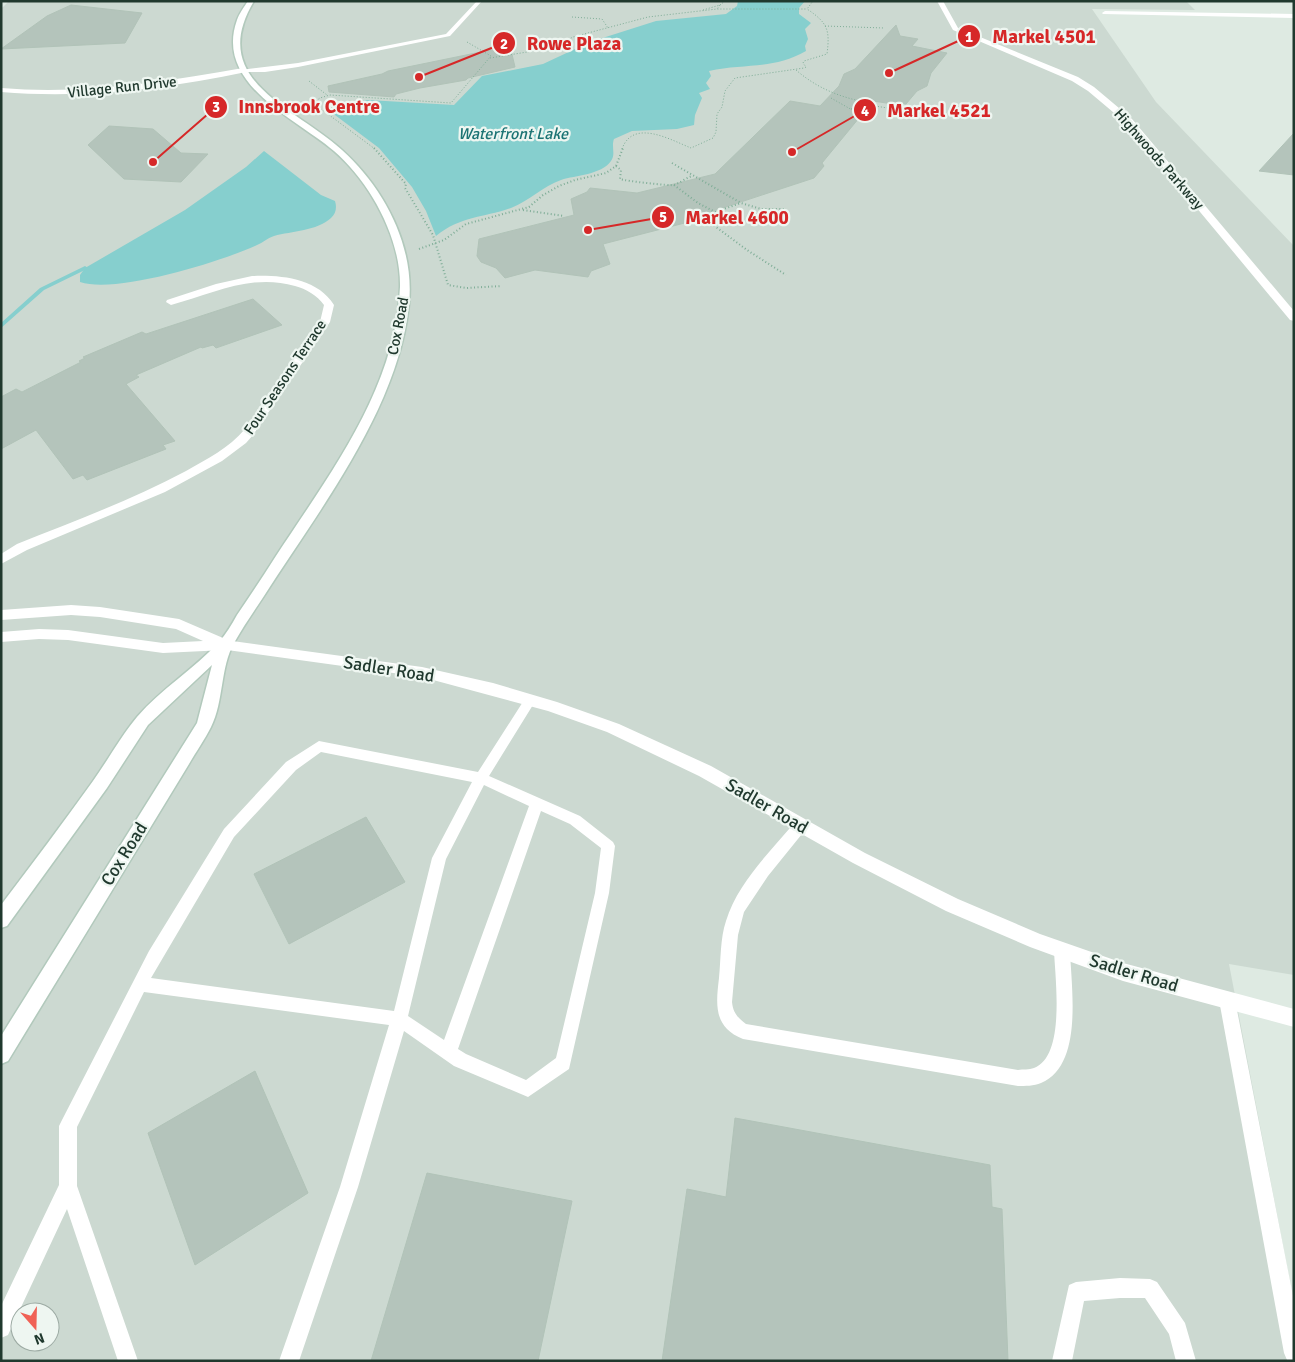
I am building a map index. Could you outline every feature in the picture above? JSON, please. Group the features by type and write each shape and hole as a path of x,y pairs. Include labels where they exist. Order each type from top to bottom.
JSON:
{"street":[{"name":"Cox Road","path":"1,920 101,783 143,721 225,645 342,465 377,403 396,344 404,305 405,282 401,255 389,217 363,176 338,150 262,93 243,70 235,45 236,31 240,18 251,1"},
{"name":"Highwoods Parkway","path":"940,1 944,12 955,29 1076,79 1108,102 1129,121 1294,318"},
{"path":"1104,13 1294,16"},
{"name":"Village Run Drive","path":"1,90 41,94 110,91 243,70"},
{"name":"Four Seasons Terrace","path":"1,560 53,532 161,488 218,458 242,440 325,322 330,305 325,298 314,290 277,278 260,278 231,283 171,302"},
{"path":"1,615 71,610 100,612 180,624 225,645"},
{"path":"1,637 39,634 68,635 163,648 225,645"},
{"name":"Cox Road","path":"1,1054 205,724 225,645"},
{"name":"Sadler Road","path":"225,645 422,672 530,700 613,728 688,763 859,858 952,905 1062,950 1123,972 1294,1018"}],"lane":[{"path":"243,70 265,70 448,35 480,1"},
{"path":"272,61 331,58"},
{"path":"243,70 260,63"},
{"path":"290,1361 349,1187 399,1019 439,858 481,778 530,700"},
{"path":"128,1361 68,1186 68,1126 154,956 229,833 291,766 319,746 481,778 575,820 608,846 602,893 563,1063 528,1089 460,1060 399,1019 140,984"},
{"path":"448,1053 537,803"},
{"path":"801,825 758,879 733,921 724,1008 729,1022 743,1031 1018,1078 1038,1076 1055,1060 1064,1034 1062,950"},
{"path":"1227,1000 1294,1353"},
{"path":"1,1328 68,1186"},
{"path":"1062,1361 1076,1292 1120,1288 1150,1289 1178,1330 1186,1361"}],"path":[{"path":"717,9 725,1"},
{"path":"808,10 813,1"},
{"path":"699,12 720,5"},
{"path":"401,255 435,243 444,240 466,224 529,207 543,195 559,186 575,180 606,173 616,166 624,144 638,133 649,132 690,148 713,138 716,132 717,114 722,106 725,91 735,78 795,70 806,67 803,63 804,61 827,54 829,43 826,26 821,18 808,10 717,9 648,17 573,37 552,48 489,58 452,103 328,96 313,103 372,146 406,184 405,188 423,214 435,243 445,281 449,286 462,288 502,286"},
{"path":"572,17 602,19 608,28"},
{"path":"826,26 884,28"},
{"path":"467,42 491,56 489,58"},
{"path":"795,70 806,80 841,98 937,116"},
{"path":"303,77 328,96"},
{"path":"831,98 861,115 870,104"},
{"path":"850,109 870,104"},
{"path":"672,163 741,202 761,209 785,209"},
{"path":"616,166 621,170 620,179 622,181 674,185 698,203 715,212 741,202"},
{"path":"674,185 693,175"},
{"path":"720,190 726,189"},
{"path":"520,209 564,216"},
{"path":"715,212 715,217 710,222 712,224 746,250 786,274"}],"shaded area":[{"path":"9,1 1186,1 1195,10 1092,9 1156,102 1294,246 1294,975 1229,964 1294,1303 1294,1361 1,1361 1,9"}],"water":[{"name":"Waterfront Lake","path":"738,1 805,1 799,8 799,14 811,23 805,29 808,39 805,46 806,51 794,57 770,64 709,71 711,76 706,83 710,89 699,93 702,98 695,115 694,125 677,129 632,131 614,139 612,158 607,166 595,172 554,183 511,208 463,221 445,229 436,236 426,211 412,187 379,148 331,112 353,103 368,100 454,105 482,76 543,64 590,42 656,21 726,14 737,6"},
{"path":"264,151 321,195 335,201 336,210 333,216 319,226 274,236 219,260 168,274 118,284 97,285 80,282 80,275 85,268 185,210 246,167"}],"building":[{"path":"71,5 142,13 125,43 1,49 47,16"},
{"path":"896,25 900,36 918,39 912,46 947,53 931,73 927,86 917,91 906,104 873,101 822,163 824,166 814,178 701,215 704,218 603,244 610,264 591,271 588,277 535,270 505,278 496,268 481,262 477,256 479,239 574,215 571,199 587,192 590,188 637,193 715,174 790,101 820,106 839,86 844,74 855,69"},
{"path":"510,46 515,67 466,80 420,88 396,94 394,97 329,92 328,86 388,71"},
{"path":"109,126 153,129 181,153 208,154 181,182 124,179 88,145"},
{"path":"1294,133 1294,175 1259,171"},
{"path":"253,299 282,325 216,348 213,345 201,347 136,375 139,377 126,384 175,441 163,445 166,449 87,480 83,475 73,479 36,430 1,449 1,397 16,389 22,392 81,362 79,361 85,358 83,357 142,332 146,334"},
{"path":"366,817 405,882 289,944 254,874"},
{"path":"255,1071 308,1193 195,1265 148,1133"},
{"path":"735,1118 990,1165 992,1207 1002,1209 1008,1361 662,1361 687,1189 726,1197"},
{"path":"427,1173 572,1201 538,1361 371,1361"}],"waterway":[{"path":"1,326 42,289 85,268"}],"place":[{"name":"Markel 4501","path":"889,73"},
{"name":"Rowe Plaza","path":"419,77"},
{"name":"Markel 4521","path":"792,152"},
{"name":"Innsbrook Centre","path":"153,162"},
{"name":"Markel 4600","path":"588,230"}]}
